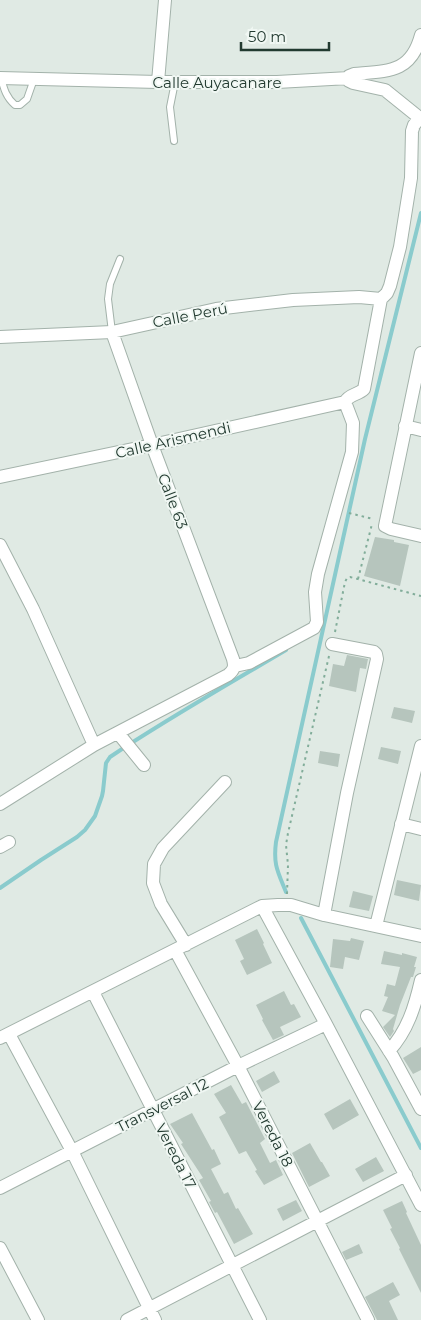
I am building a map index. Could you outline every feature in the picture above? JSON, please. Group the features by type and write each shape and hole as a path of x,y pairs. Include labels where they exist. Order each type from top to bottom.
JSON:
{"street":[{"path":"158,82 165,0"},
{"path":"349,78 349,76 354,74 400,67 411,58 418,48 421,35"},
{"name":"Calle Auyacanare","path":"0,78 158,82 277,82 349,78 354,83 385,90 420,119"},
{"path":"0,804 94,746 121,737 228,675 234,668 249,663 314,628 316,622 315,592 318,574 352,452 353,423 345,402 348,398 361,393 364,389 381,299 387,293 390,286 400,247 411,178 412,131 414,125 420,119"},
{"name":"Calle Perú","path":"0,337 112,332 216,309 293,300 359,297 381,299"},
{"name":"Calle 63","path":"112,332 152,445 233,659 234,668"},
{"path":"421,353 383,525 421,536"},
{"name":"Calle Arismendi","path":"0,477 345,402"},
{"path":"405,426 421,430"},
{"path":"0,545 32,609 94,746"},
{"path":"324,915 346,793 377,659 374,652 332,644"},
{"path":"121,737 144,764"},
{"path":"376,926 421,746"},
{"name":"Vereda 18","path":"225,782 164,848 154,864 153,883 180,948 238,1066 368,1320"},
{"path":"401,824 421,829"},
{"path":"152,1315 72,1151 5,1036 262,906 286,905 298,907 324,915 421,936"},
{"path":"262,906 421,1204"},
{"path":"389,1051 396,1044 408,1024 416,1003 421,980"},
{"name":"Vereda 17","path":"93,992 260,1320"},
{"path":"367,1016 421,1109"},
{"name":"Transversal 12","path":"0,1188 238,1066 326,1024"},
{"path":"127,1320 152,1315 232,1265 406,1175"},
{"path":"0,1248 38,1320"}],"lane":[{"path":"0,78 4,92 14,105 20,105 27,99 34,79"},
{"path":"174,141 170,107 175,82"},
{"path":"112,332 108,299 110,284 120,259"}],"path":[{"path":"342,512 360,515 383,525 358,579"},
{"path":"286,905 288,865 286,845 288,833 347,578 350,576 421,596"}],"building":[{"path":"375,537 409,545 400,586 364,576"},
{"path":"347,655 368,659 366,669 360,668 356,692 329,686 333,664 344,666"},
{"path":"394,707 415,711 412,723 391,718"},
{"path":"381,747 401,751 398,764 378,759"},
{"path":"320,751 340,754 338,767 318,763"},
{"path":"397,880 421,885 419,901 394,895"},
{"path":"353,891 373,896 369,911 349,907"},
{"path":"257,929 272,963 247,975 240,961 244,959 235,940"},
{"path":"351,938 364,941 359,960 345,957 343,969 330,967 333,939 350,941"},
{"path":"384,951 417,957 413,977 411,977 400,1005 394,1031 390,1037 383,1027 395,1015 382,1011 388,997 384,996 387,984 395,986 400,967 381,964"},
{"path":"284,991 291,1005 294,1004 301,1017 280,1027 284,1035 273,1040 256,1005"},
{"path":"421,1047 421,1070 413,1074 403,1058"},
{"path":"274,1071 280,1082 262,1092 256,1081"},
{"path":"231,1085 242,1104 246,1102 265,1139 260,1143 270,1163 276,1160 283,1175 264,1185 246,1151 239,1154 219,1117 226,1113 214,1094"},
{"path":"350,1099 359,1115 333,1130 324,1114"},
{"path":"192,1113 221,1164 211,1169 224,1194 228,1192 236,1209 238,1208 253,1234 234,1244 217,1212 215,1213 209,1202 211,1201 199,1180 203,1178 170,1124"},
{"path":"310,1143 330,1176 309,1187 292,1153"},
{"path":"376,1157 384,1171 363,1182 355,1169"},
{"path":"296,1200 302,1211 283,1221 277,1209"},
{"path":"402,1201 421,1245 421,1293 399,1249 383,1210"},
{"path":"359,1244 363,1253 346,1260 342,1252"},
{"path":"393,1282 400,1295 389,1301 398,1320 377,1320 365,1297"}],"waterway":[{"path":"286,892 276,863 276,842 365,439 421,213"},
{"path":"0,888 85,830 95,816 102,796 106,763 110,757 286,650"},
{"path":"301,918 421,1148"}]}
